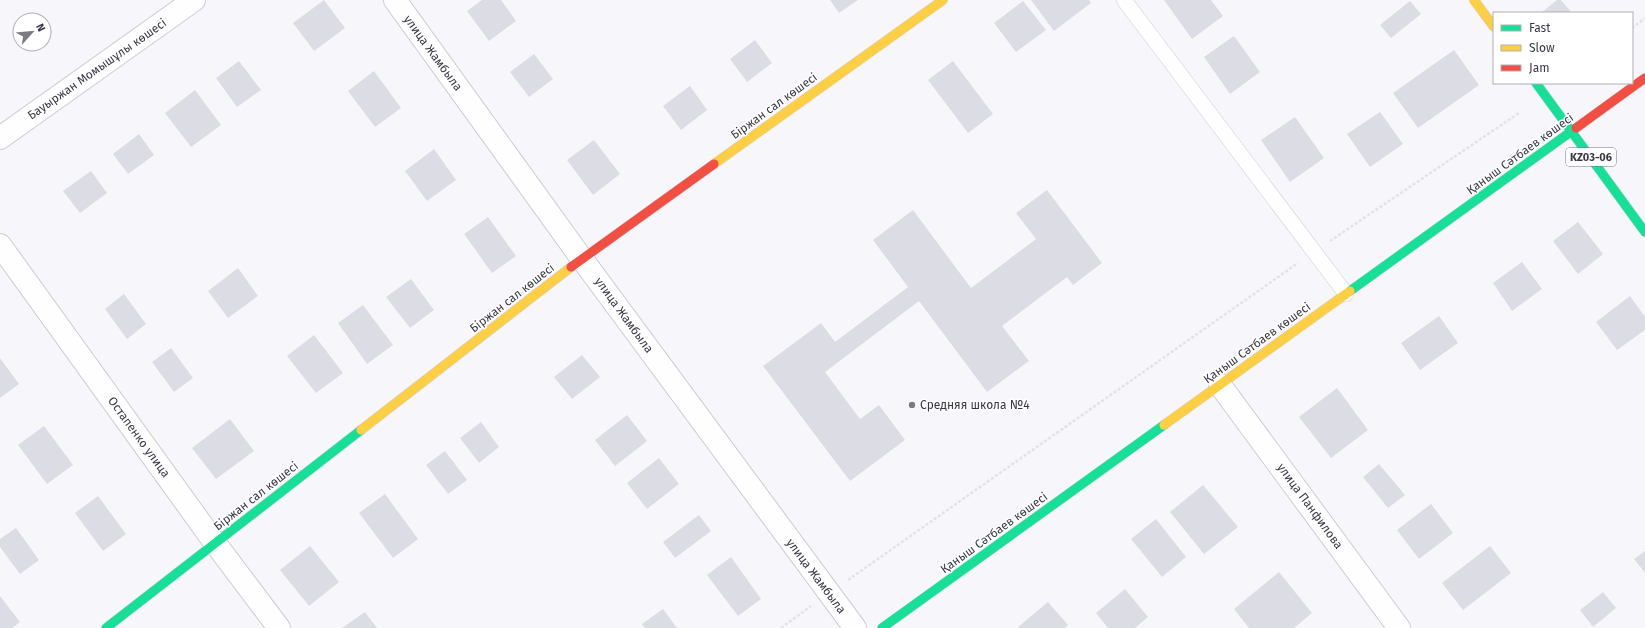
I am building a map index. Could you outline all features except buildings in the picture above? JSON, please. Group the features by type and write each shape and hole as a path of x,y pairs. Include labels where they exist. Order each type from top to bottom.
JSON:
{"street":[{"name":"Бауыржан Момышұлы көшесі","path":"0,138 194,0"},
{"name":"улица Жамбыла","path":"395,0 582,258 855,628"},
{"path":"1474,0 1493,26"},
{"name":"Біржан сал көшесі","path":"106,628 582,258 937,2"},
{"name":"Қаныш Сәтбаев көшесі","path":"882,628 1645,78"},
{"name":"KZ03-06","path":"1537,84 1645,232"},
{"name":"Остапенко улица","path":"0,245 215,543 279,628"},
{"name":"улица Панфилова","path":"1220,385 1399,628"}],"lane":[{"path":"1124,0 1346,294"}],"path":[{"path":"1633,27 1645,18"},
{"path":"781,628 1314,252 1519,113"}],"traffic: fast":[{"path":"1537,84 1645,232"},
{"path":"1350,291 1576,128"},
{"path":"882,628 1164,425"},
{"path":"106,628 361,430"}],"traffic: slow":[{"path":"714,164 943,0"},
{"path":"1474,0 1493,26"},
{"path":"361,430 571,267"},
{"path":"1164,425 1350,291"}],"traffic: jam":[{"path":"1576,128 1645,78"},
{"path":"571,267 714,164"}],"place":[{"name":"Средняя школа №4","path":"912,405"}]}
